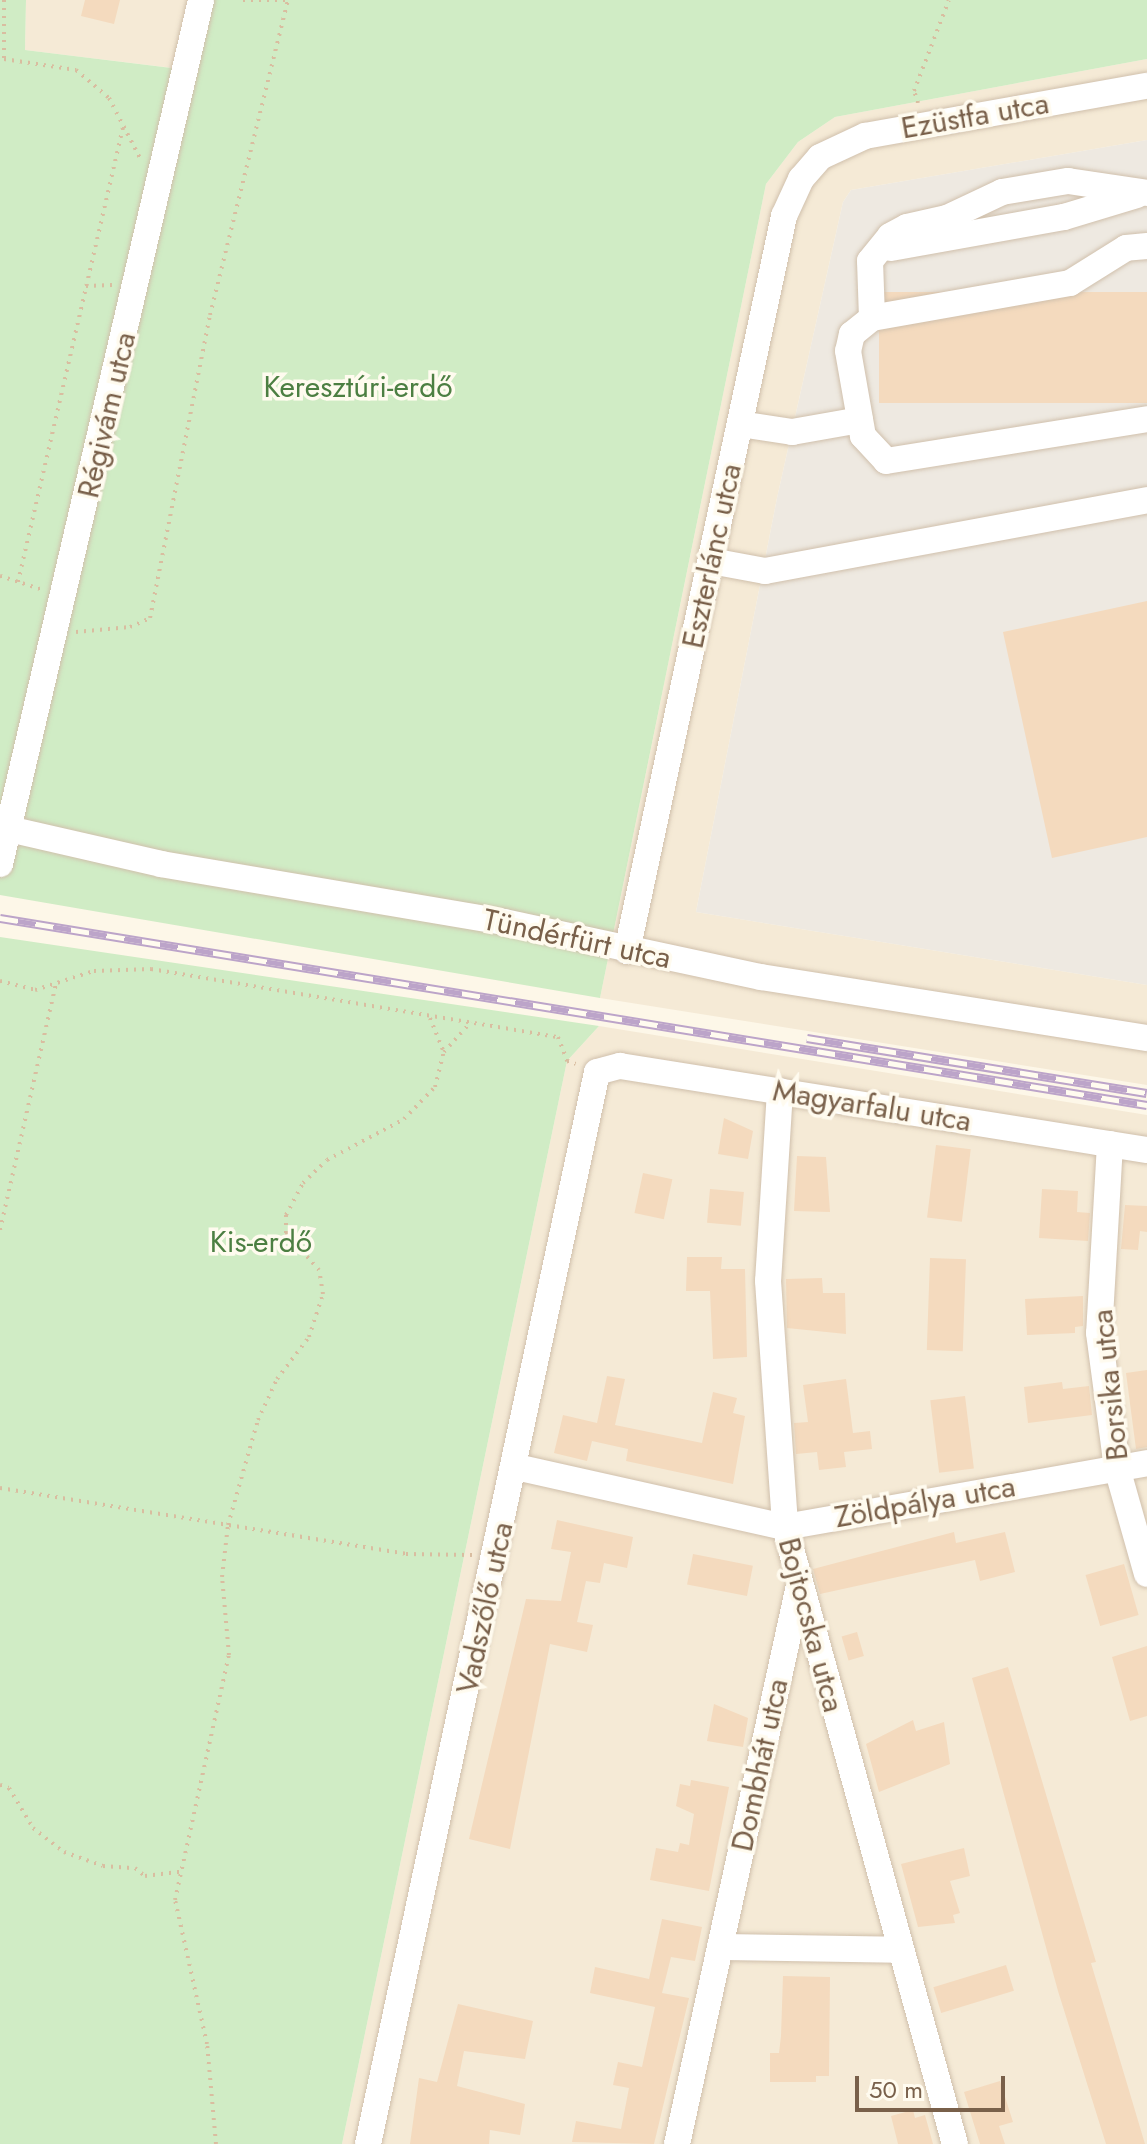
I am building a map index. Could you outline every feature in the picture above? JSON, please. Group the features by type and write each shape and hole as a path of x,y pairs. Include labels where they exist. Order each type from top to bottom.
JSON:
{"street":[{"name":"Régivám utca","path":"0,864 5,828 57,629 160,191 201,0"},
{"name":"Ezüstfa utca","path":"810,166 852,139 1147,86"},
{"name":"Eszterlánc utca","path":"627,951 784,216 810,166"},
{"path":"874,251 907,227 947,218 1002,192 1085,180 1142,194"},
{"path":"874,251 1064,217 1142,194"},
{"path":"1147,246 1126,248 1070,283 872,318 852,334 848,351 860,420 872,452 902,463 1147,419"},
{"path":"872,318 874,251"},
{"path":"740,424 792,432 860,420"},
{"path":"711,561 765,571 1147,500"},
{"name":"Tündérfürt utca","path":"5,828 161,864 504,922 627,951 1147,1038"},
{"name":"Magyarfalu utca","path":"597,1072 620,1066 1147,1150"},
{"name":"Vadszőlő utca","path":"368,2144 516,1467 597,1072"},
{"name":"Bojtocska utca","path":"780,1091 768,1281 785,1527 955,2144"},
{"name":"Borsika utca","path":"1110,1144 1099,1333 1117,1468 1147,1574"},
{"name":"Zöldpálya utca","path":"516,1467 785,1527 1147,1463"},
{"name":"Dombhát utca","path":"677,2144 800,1583"},
{"path":"720,1947 901,1950"}],"path":[{"path":"4,0 4,59 76,70 109,98 160,191"},
{"path":"57,629 130,627 150,618 210,315 288,0 243,0"},
{"path":"924,125 914,91 949,0"},
{"path":"18,582 123,126"},
{"path":"0,576 64,597"},
{"path":"0,981 35,990 94,971 151,969 558,1037 567,1061 597,1072"},
{"path":"0,1230 56,983"},
{"path":"430,1018 444,1052"},
{"path":"216,2144 207,2044 175,1900 229,1655 222,1577 228,1525 258,1420 277,1379 309,1337 323,1294 319,1270 286,1233 286,1215 303,1183 327,1160 404,1119 435,1087 444,1052 471,1022"},
{"path":"0,1488 406,1554 497,1555"},
{"path":"0,1785 9,1788 33,1828 64,1852 103,1866 135,1868 145,1876 180,1872"}],"shaded area":[{"path":"26,0 205,0 189,70 25,50"},
{"path":"1147,59 1147,140 851,190 843,202 777,498 696,912 1147,985 1147,1085 600,998 766,184 798,142 835,117"},
{"path":"1147,140 1147,985 696,912 777,498 843,202 851,190"},
{"path":"599,1026 1147,1115 1147,2144 342,2144 567,1061"}],"green space":[{"name":"Keresztúri-erdő","path":"0,0 26,0 25,50 188,70 205,0 1147,0 1147,59 835,117 798,142 766,184 600,998 0,895"},
{"name":"Kis-erdő","path":"0,937 599,1026 567,1061 342,2144 0,2144"}],"building":[{"path":"85,0 120,0 114,24 81,16"},
{"path":"879,292 1147,292 1147,403 879,403"},
{"path":"1147,601 1147,837 1052,858 1003,632"},
{"path":"724,1118 753,1131 748,1159 718,1154"},
{"path":"936,1145 971,1149 962,1222 927,1217"},
{"path":"797,1156 826,1157 830,1212 794,1211"},
{"path":"643,1173 672,1179 664,1219 634,1213"},
{"path":"710,1189 744,1192 741,1226 707,1223"},
{"path":"1042,1189 1078,1191 1077,1212 1090,1213 1088,1241 1039,1238"},
{"path":"1125,1205 1147,1206 1147,1232 1140,1231 1138,1250 1121,1249"},
{"path":"687,1257 722,1257 721,1269 745,1269 747,1357 713,1359 710,1291 686,1291"},
{"path":"930,1258 966,1259 963,1351 927,1350"},
{"path":"822,1278 823,1293 845,1293 846,1334 787,1328 786,1279"},
{"path":"1083,1296 1083,1326 1075,1327 1075,1333 1027,1335 1025,1299"},
{"path":"1147,1370 1147,1447 1136,1449 1126,1373"},
{"path":"607,1376 625,1379 615,1425 702,1443 713,1392 737,1398 733,1413 745,1416 733,1484 626,1461 628,1449 592,1441 587,1461 554,1453 563,1415 597,1423"},
{"path":"846,1379 853,1433 870,1431 872,1449 844,1452 846,1467 819,1470 817,1452 796,1454 794,1423 808,1422 803,1385"},
{"path":"1062,1382 1063,1389 1089,1386 1092,1415 1028,1423 1024,1387"},
{"path":"965,1396 974,1468 939,1473 930,1400"},
{"path":"557,1520 633,1537 627,1568 604,1563 600,1583 586,1581 577,1622 593,1625 587,1652 550,1644 510,1849 469,1839 526,1599 561,1601 571,1552 551,1549"},
{"path":"954,1532 956,1543 1005,1532 1015,1572 980,1581 975,1560 820,1594 813,1569"},
{"path":"693,1554 753,1566 747,1596 687,1584"},
{"path":"1124,1564 1139,1615 1100,1626 1086,1575"},
{"path":"857,1632 864,1656 849,1660 842,1636"},
{"path":"1147,1646 1147,1716 1130,1721 1112,1657"},
{"path":"1008,1667 1096,1962 1091,1963 1145,2144 1106,2144 1058,1991 972,1678"},
{"path":"714,1704 748,1718 743,1747 707,1741"},
{"path":"913,1720 916,1731 944,1722 950,1764 879,1792 866,1744"},
{"path":"691,1780 729,1787 709,1891 650,1880 656,1848 678,1852 680,1843 689,1845 694,1814 676,1806 680,1784 690,1786"},
{"path":"964,1848 970,1876 950,1881 960,1913 953,1915 955,1923 918,1927 901,1864"},
{"path":"662,1919 702,1927 695,1961 671,1957 662,1993 689,1998 654,2144 572,2142 576,2121 621,2129 629,2088 613,2085 618,2062 642,2067 655,2007 590,1993 595,1967 649,1979"},
{"path":"1006,1965 1014,1991 941,2013 933,1987"},
{"path":"783,1976 830,1977 829,2076 816,2076 816,2082 770,2082 770,2053 779,2053"},
{"path":"458,2004 533,2021 525,2059 464,2051 457,2086 525,2104 520,2135 490,2130 489,2144 410,2144 419,2078 437,2082"},
{"path":"1000,2081 1013,2122 999,2126 1005,2144 980,2144 964,2092"},
{"path":"913,2110 915,2118 925,2115 933,2144 898,2144 891,2116"}],"railway":[{"path":"0,918 1147,1105"},
{"path":"807,1038 1147,1093"}]}
